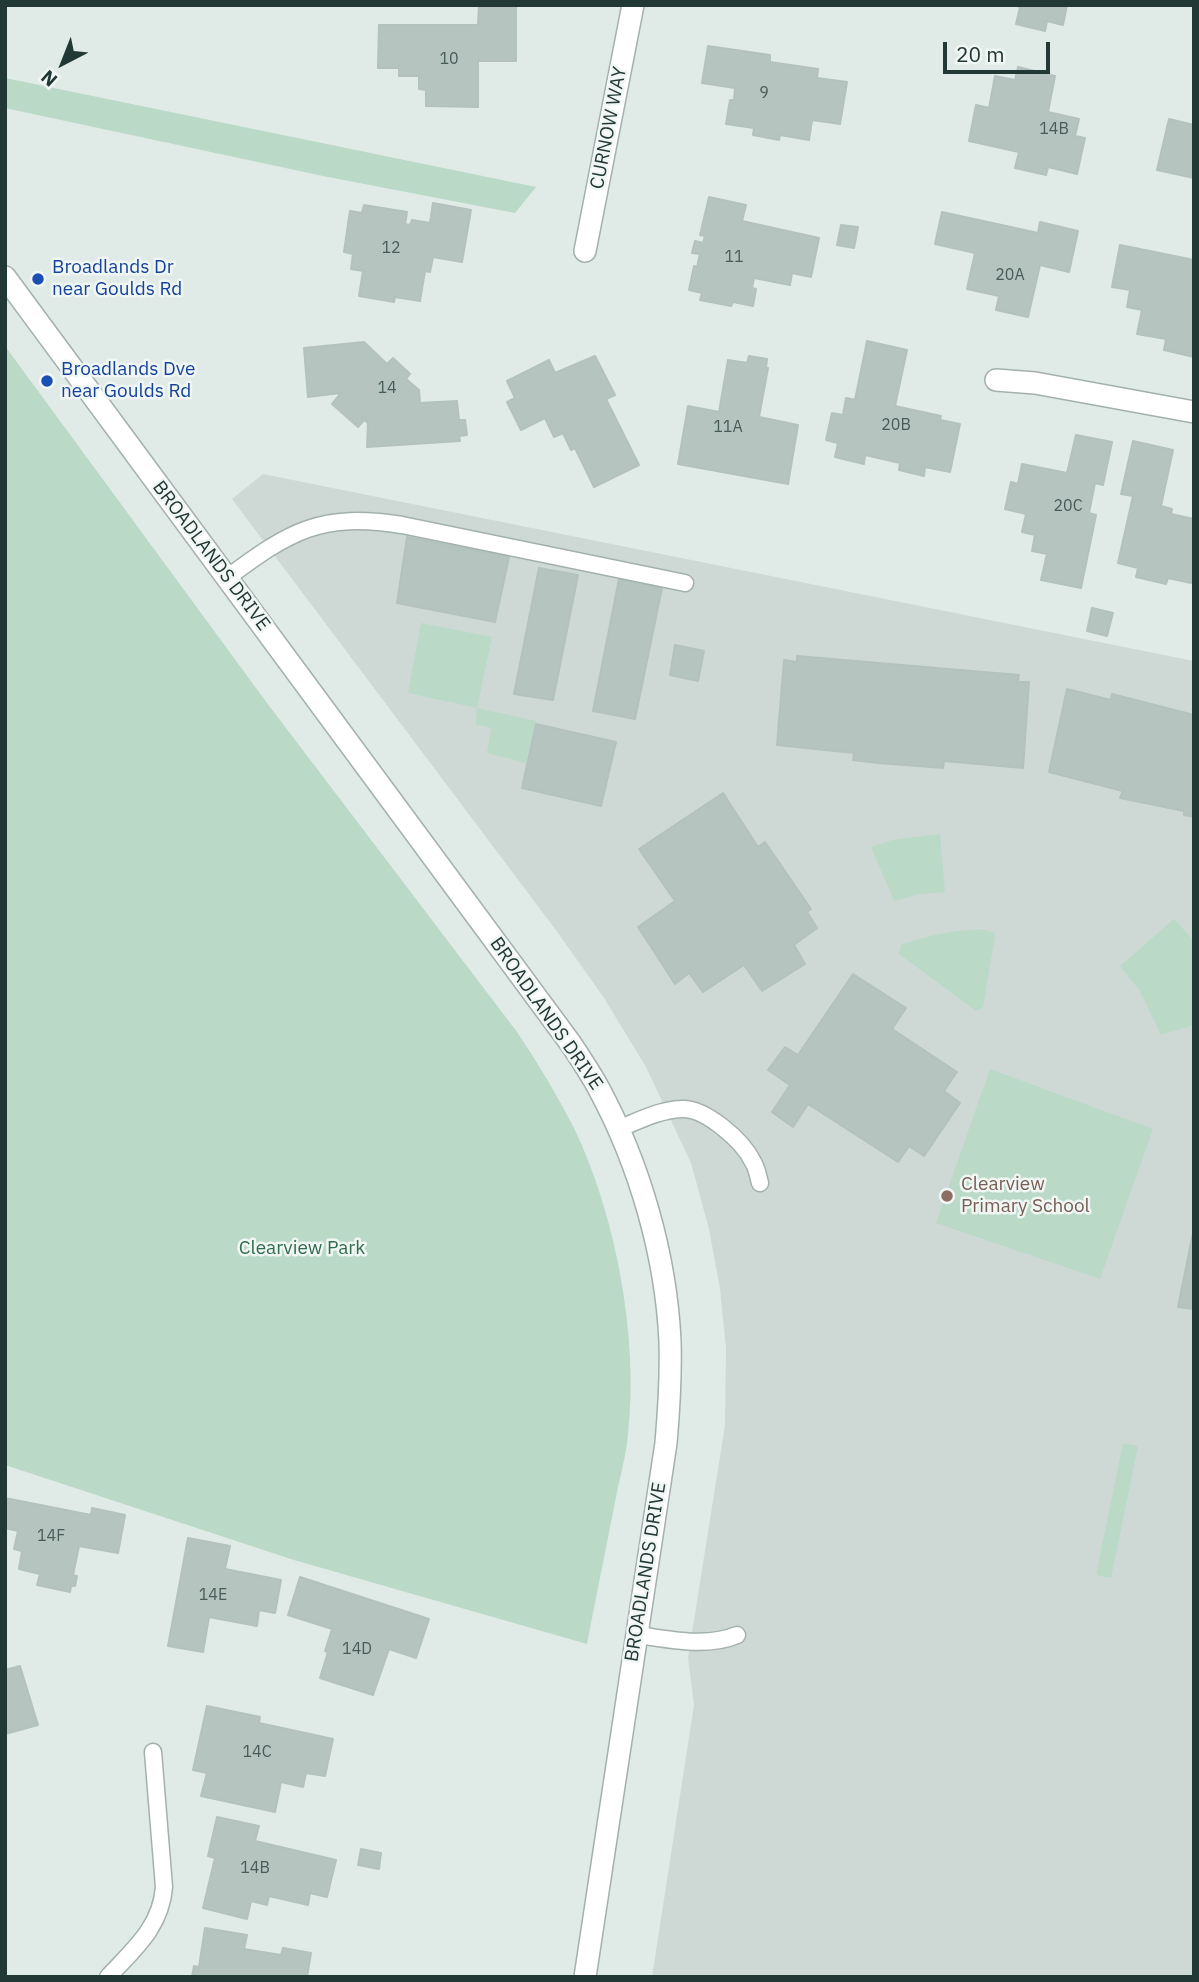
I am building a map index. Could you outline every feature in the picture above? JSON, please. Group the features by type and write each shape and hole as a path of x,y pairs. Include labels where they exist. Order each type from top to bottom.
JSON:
{"street":[{"name":"CURNOW WAY","path":"585,251 633,5"},
{"name":"BROADLANDS DRIVE","path":"5,277 571,1044 599,1089 638,1180 654,1234 664,1287 670,1340 670,1392 666,1443 584,1977"},
{"path":"996,380 1035,383 1194,412"}],"lane":[{"path":"227,578 274,544 293,534 321,524 370,520 685,583"},
{"path":"618,1129 659,1112 684,1108 699,1113 724,1128 740,1143 754,1162 760,1183"},
{"path":"637,1635 709,1642 737,1635"},
{"path":"108,1977 143,1940 163,1906 164,1887 153,1752"}],"shaded area":[{"name":"Clearview Primary School","path":"263,474 1194,661 1194,1977 652,1977 694,1705 688,1658 725,1425 726,1348 720,1289 709,1229 691,1163 646,1067 604,998 232,499"}],"green space":[{"path":"5,78 536,187 515,213 323,176 5,108"},
{"name":"Clearview Park","path":"5,346 267,703 517,1032 574,1128 602,1199 621,1278 627,1318 631,1397 627,1443 587,1644 294,1560 5,1465"},
{"path":"421,623 492,637 477,708 408,693"},
{"path":"477,708 536,721 526,763 487,753 491,728 476,725"},
{"path":"940,834 945,892 920,894 894,901 871,847 892,840"},
{"path":"1174,919 1194,941 1194,1025 1161,1035 1140,991 1120,966"},
{"path":"979,929 993,932 995,936 983,1008 976,1011 899,954 901,945 940,934"},
{"path":"990,1069 1153,1129 1100,1279 936,1223"},
{"path":"1123,1443 1138,1446 1111,1578 1096,1575"}],"building":[{"path":"479,5 516,5 516,61 478,61 478,107 426,106 426,90 419,89 419,76 399,76 399,68 378,68 379,25 478,25"},
{"path":"1013,5 1067,5 1063,25 1047,21 1045,31 1016,24 1020,7"},
{"path":"708,46 770,55 770,62 818,69 817,78 847,82 840,124 812,120 809,140 780,135 779,140 753,135 754,128 726,124 735,88 702,83"},
{"path":"1018,67 1055,76 1048,112 1079,119 1075,136 1085,138 1077,174 1048,167 1046,175 1015,168 1019,152 969,141 976,105 989,108 995,76 1015,80"},
{"path":"1169,119 1194,125 1194,178 1157,170"},
{"path":"709,197 746,205 742,221 819,238 811,277 792,273 790,285 754,278 752,288 756,289 753,306 733,302 731,306 700,300 702,293 689,290 694,266 697,267 700,254 692,253 695,241 703,243 705,236 700,235"},
{"path":"433,203 471,210 462,262 433,257 430,272 425,271 420,301 395,297 394,302 359,296 363,271 351,269 353,254 344,252 350,211 362,213 364,205 407,212 405,224 410,225 412,220 430,223"},
{"path":"942,212 1038,233 1040,222 1078,231 1069,272 1040,265 1028,317 996,310 999,296 967,289 975,253 935,244"},
{"path":"841,225 858,227 854,248 837,245"},
{"path":"1120,245 1194,260 1194,357 1164,350 1166,339 1137,334 1142,310 1127,307 1130,290 1112,287"},
{"path":"867,341 907,350 895,406 941,416 940,420 960,424 950,472 925,467 924,476 899,470 900,463 865,455 864,464 835,457 838,443 826,440 832,413 843,415 846,398 855,400"},
{"path":"364,342 387,364 393,358 410,374 406,379 419,390 420,403 457,401 459,420 465,420 467,435 459,436 460,441 367,447 368,423 364,420 358,427 332,404 341,393 308,397 304,348"},
{"path":"595,356 615,395 606,399 639,465 594,487 575,448 571,450 563,433 554,437 545,418 521,430 507,402 515,398 507,381 549,360 555,373"},
{"path":"749,356 767,359 768,368 759,417 798,425 788,484 678,464 688,406 719,412 728,360 747,363"},
{"path":"1076,435 1112,442 1103,485 1095,483 1089,513 1096,515 1081,588 1041,580 1047,554 1032,551 1035,535 1022,532 1026,514 1005,509 1011,482 1018,484 1022,464 1067,473"},
{"path":"1133,441 1173,450 1161,506 1172,509 1171,514 1194,519 1194,573 1191,583 1168,578 1166,584 1136,577 1138,568 1118,563 1133,496 1121,494"},
{"path":"407,537 509,557 495,622 397,603"},
{"path":"539,568 578,575 553,700 514,694"},
{"path":"619,579 662,588 635,719 593,711"},
{"path":"1092,608 1113,613 1107,636 1087,631"},
{"path":"675,645 704,651 698,681 670,675"},
{"path":"797,656 1019,675 1018,682 1029,682 1023,768 944,761 943,768 878,763 853,760 854,753 777,745 784,660 797,662"},
{"path":"1067,689 1111,700 1112,694 1194,715 1194,817 1184,815 1184,811 1120,798 1123,791 1049,772"},
{"path":"536,724 616,742 601,806 522,788"},
{"path":"723,793 758,847 765,842 811,909 807,912 817,928 794,945 805,964 762,991 744,965 703,992 689,973 675,984 638,927 675,901 639,849"},
{"path":"853,974 906,1008 892,1029 957,1072 944,1091 960,1103 924,1156 909,1146 898,1162 808,1104 793,1127 772,1112 790,1085 768,1070 785,1047 798,1055"},
{"path":"1194,1228 1194,1309 1178,1307"},
{"path":"5,1498 91,1515 92,1508 125,1515 118,1553 79,1546 73,1575 77,1576 75,1586 71,1586 70,1592 37,1585 40,1574 19,1569 22,1551 14,1549 18,1531 5,1528"},
{"path":"188,1538 230,1546 225,1569 281,1580 275,1613 259,1610 257,1626 209,1617 203,1652 168,1646"},
{"path":"300,1577 429,1619 416,1658 389,1649 373,1695 320,1678 332,1629 288,1615"},
{"path":"20,1666 38,1725 5,1734 5,1670"},
{"path":"207,1706 260,1717 259,1723 333,1739 325,1776 306,1773 303,1787 281,1782 275,1812 201,1796 207,1773 193,1770"},
{"path":"217,1817 259,1826 255,1841 336,1860 327,1897 310,1893 308,1905 269,1896 267,1905 251,1901 247,1919 203,1908 215,1858 208,1856"},
{"path":"361,1849 381,1853 379,1869 358,1865"},
{"path":"205,1928 247,1935 244,1949 281,1955 283,1948 311,1953 307,1977 192,1977 194,1966 199,1967"}],"place":[{"name":"Broadlands Dr near Goulds Rd","path":"38,279"},
{"name":"Broadlands Dve near Goulds Rd","path":"47,381"},
{"name":"Clearview Primary School","path":"947,1196"}]}
